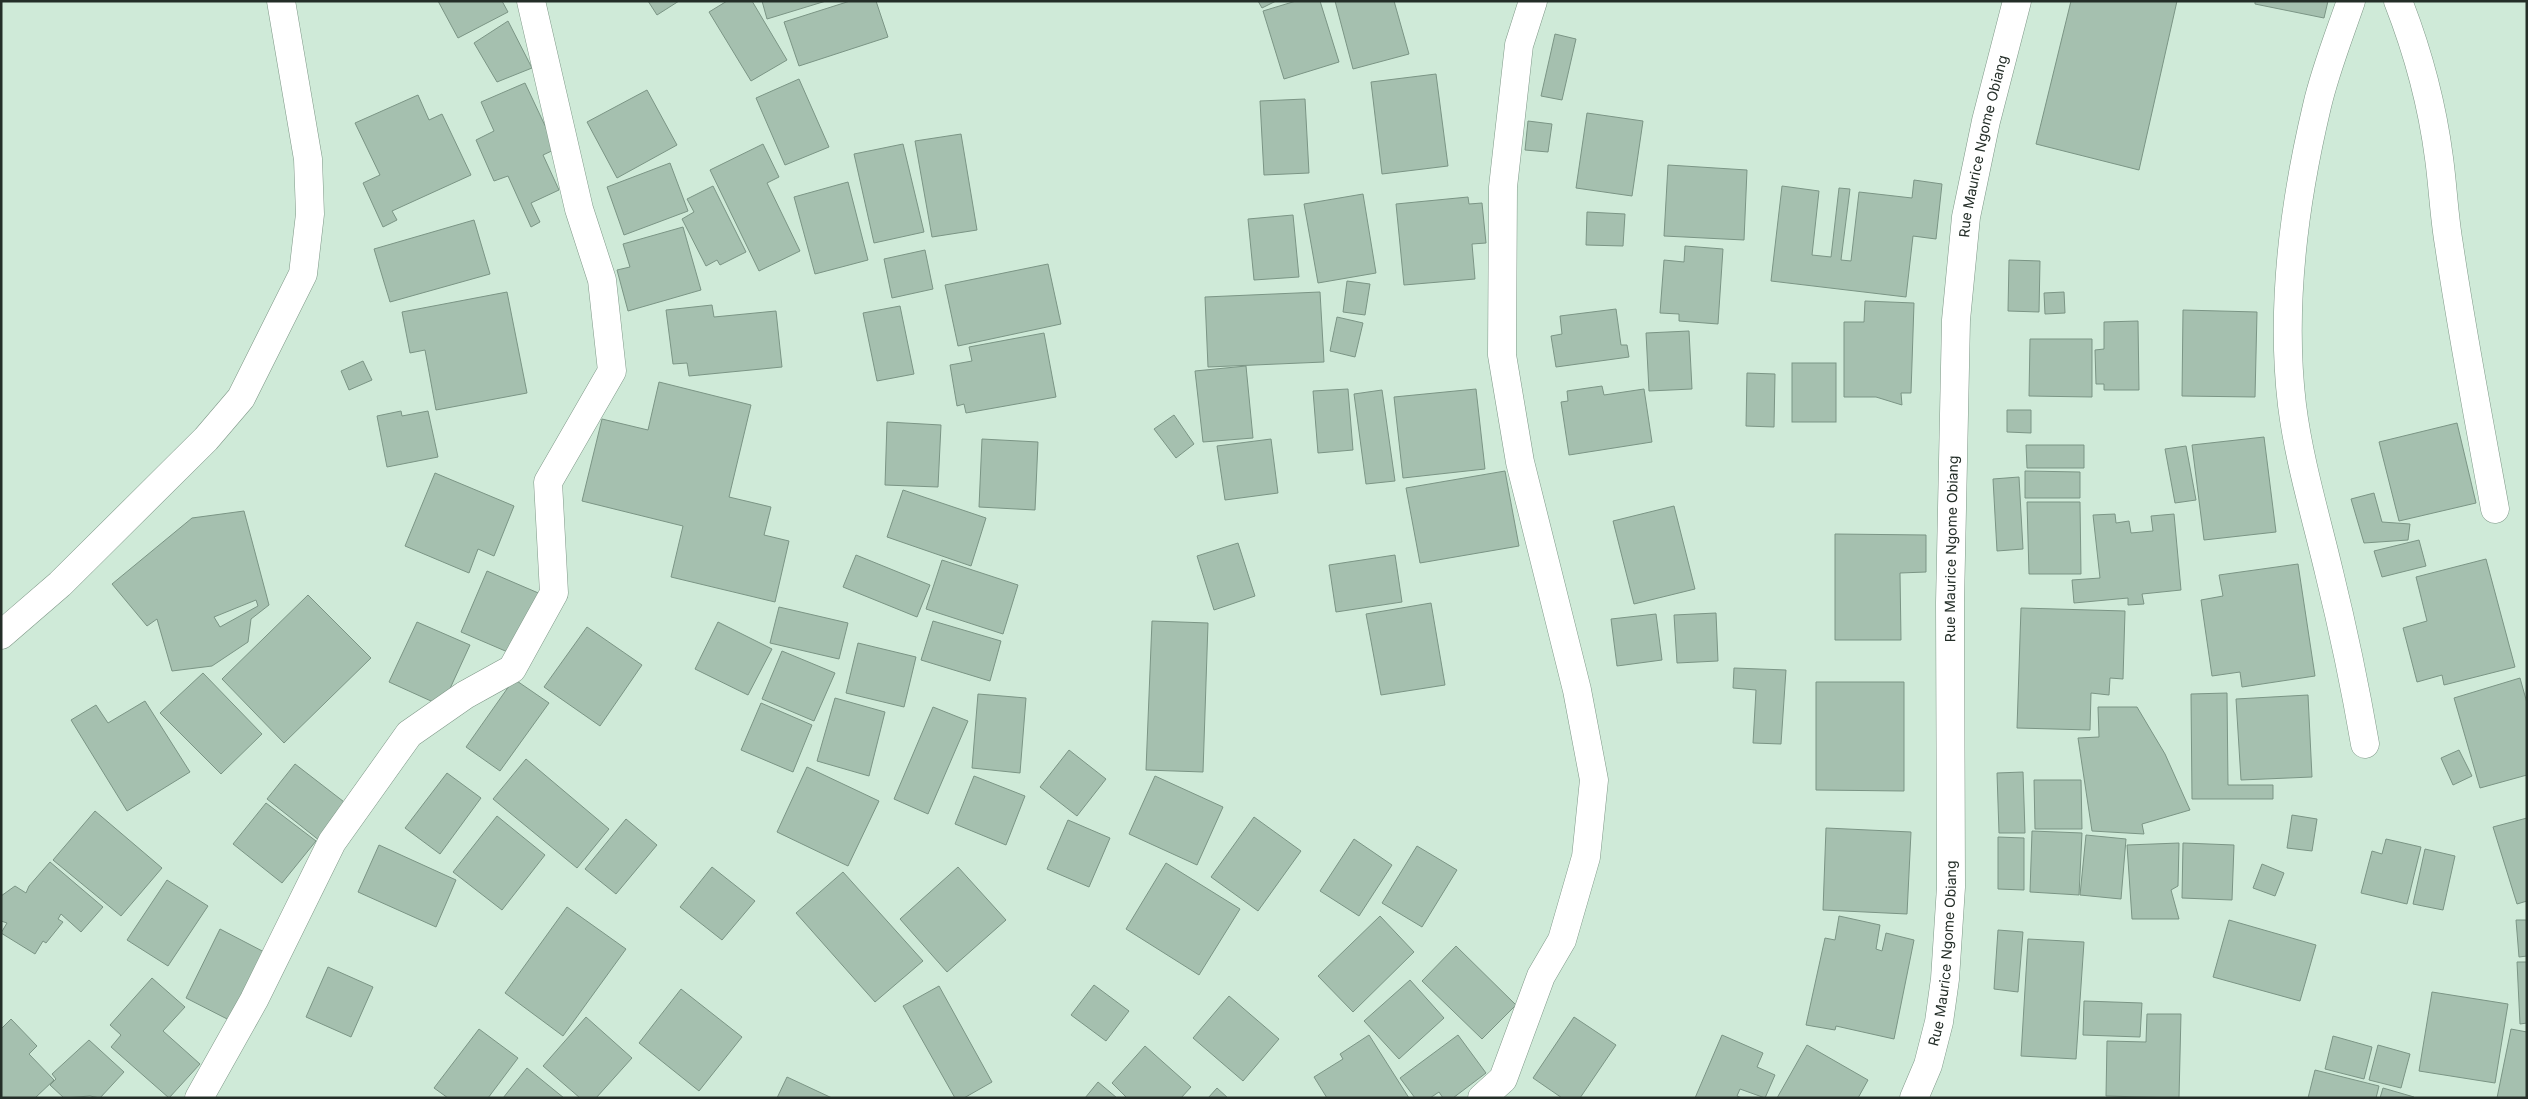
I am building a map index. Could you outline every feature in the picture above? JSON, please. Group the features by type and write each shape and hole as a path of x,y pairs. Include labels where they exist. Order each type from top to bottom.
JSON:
{"street":[{"path":"1,635 67,577 206,439 235,405 245,391 303,274 310,214 308,160 281,1"},
{"path":"199,1098 254,1000 294,914 338,834 409,734 465,696 512,670 554,593 548,482 612,371 602,280 579,209 531,1"},
{"path":"1482,1098 1503,1079 1541,976 1562,940 1586,857 1594,780 1577,690 1520,462 1502,355 1502,187 1519,45 1532,1"},
{"name":"Rue Maurice Ngome Obiang","path":"1914,1098 1928,1065 1939,1022 1945,979 1951,887 1950,604 1956,320 1966,216 1986,121 2017,1"},
{"path":"2351,1 2317,105 2302,178 2289,278 2288,340 2292,405 2306,478 2352,671 2365,744"},
{"path":"2398,1 2415,43 2439,156 2446,229 2457,300 2495,509"}],"building":[{"path":"438,1 502,1 508,12 458,38"},
{"path":"648,1 679,1 657,15"},
{"path":"727,1 752,1 787,60 751,81 709,12"},
{"path":"762,1 826,1 767,19"},
{"path":"850,1 876,1 888,37 799,66 784,22"},
{"path":"1258,1 1276,1 1262,8"},
{"path":"1296,1 1320,1 1339,62 1284,79 1263,11"},
{"path":"1335,1 1394,1 1409,54 1353,69"},
{"path":"2071,1 2177,1 2139,170 2036,144"},
{"path":"2255,1 2328,1 2324,18 2255,4"},
{"path":"508,21 532,68 497,82 474,43"},
{"path":"1555,34 1576,39 1562,100 1541,96"},
{"path":"1436,74 1448,166 1382,174 1371,82"},
{"path":"799,79 829,147 785,165 756,98"},
{"path":"525,83 556,149 543,155 559,190 531,203 540,222 531,227 508,176 494,181 476,140 494,131 481,102"},
{"path":"647,90 677,145 617,178 587,122"},
{"path":"418,95 429,120 442,114 471,175 392,211 397,220 383,227 363,183 380,175 355,123"},
{"path":"1305,99 1309,173 1264,175 1260,101"},
{"path":"1587,113 1643,121 1632,196 1576,188"},
{"path":"1528,121 1552,124 1548,152 1525,150"},
{"path":"961,134 977,230 932,237 915,141"},
{"path":"763,144 779,177 767,183 800,251 759,271 710,170"},
{"path":"903,144 924,232 874,243 854,154"},
{"path":"670,163 688,211 624,235 607,187"},
{"path":"1668,165 1747,170 1744,240 1664,236"},
{"path":"1914,180 1942,184 1936,239 1913,236 1906,297 1771,281 1782,186 1819,191 1812,255 1831,257 1839,188 1850,189 1841,260 1851,261 1859,192 1912,198"},
{"path":"848,182 868,260 815,274 794,197"},
{"path":"713,186 746,252 720,265 717,260 706,266 682,219 694,212 687,199"},
{"path":"1363,194 1376,273 1318,283 1304,204"},
{"path":"1468,197 1469,204 1482,203 1486,243 1472,244 1475,279 1404,285 1396,204"},
{"path":"1587,212 1625,214 1623,246 1586,245"},
{"path":"1293,215 1299,277 1254,280 1248,219"},
{"path":"474,220 490,274 390,302 374,249"},
{"path":"683,227 701,290 628,311 617,270 630,267 623,244"},
{"path":"1685,246 1723,249 1718,324 1679,321 1679,314 1660,313 1664,260 1684,262"},
{"path":"925,250 933,289 892,298 884,259"},
{"path":"2009,260 2040,261 2039,312 2008,311"},
{"path":"1048,264 1061,324 958,346 945,285"},
{"path":"1347,281 1370,284 1365,315 1343,312"},
{"path":"507,292 527,393 436,410 425,350 410,353 402,312"},
{"path":"1320,292 1324,362 1208,367 1205,297"},
{"path":"2064,292 2065,313 2045,314 2044,293"},
{"path":"1865,301 1914,303 1911,393 1901,393 1902,405 1876,397 1844,397 1844,322 1864,322"},
{"path":"712,305 714,317 776,311 782,367 689,376 687,363 673,364 666,310"},
{"path":"900,306 914,374 877,381 863,313"},
{"path":"1616,309 1621,345 1627,345 1629,357 1556,367 1551,336 1562,334 1560,316"},
{"path":"2183,310 2257,312 2255,397 2182,396"},
{"path":"1337,317 1363,323 1355,357 1330,351"},
{"path":"2138,321 2139,390 2104,390 2104,384 2096,384 2095,350 2104,349 2104,322"},
{"path":"1689,331 1692,389 1649,391 1646,333"},
{"path":"1044,333 1056,397 966,413 964,404 957,406 950,365 972,361 969,347"},
{"path":"2030,339 2092,339 2092,397 2029,396"},
{"path":"363,361 372,380 349,390 341,371"},
{"path":"1792,363 1836,363 1836,422 1792,422"},
{"path":"1246,366 1253,438 1203,442 1195,371"},
{"path":"1747,373 1775,374 1774,427 1746,426"},
{"path":"659,382 751,405 729,497 771,507 764,535 789,541 775,602 671,577 683,526 582,501 602,419 648,430"},
{"path":"1602,386 1604,395 1644,389 1652,442 1569,455 1561,402 1568,401 1567,391"},
{"path":"1348,389 1353,450 1318,453 1313,391"},
{"path":"1476,389 1485,469 1403,478 1394,397"},
{"path":"1382,390 1395,481 1366,484 1354,394"},
{"path":"2007,410 2031,410 2031,433 2007,432"},
{"path":"401,411 402,416 428,411 438,457 387,467 377,416"},
{"path":"1174,415 1194,444 1176,458 1154,429"},
{"path":"887,422 941,425 938,487 885,485"},
{"path":"2457,423 2476,503 2399,521 2379,442"},
{"path":"2264,437 2276,532 2204,540 2192,445"},
{"path":"982,439 1038,442 1035,510 979,507"},
{"path":"1271,439 1278,493 1225,500 1217,446"},
{"path":"2026,445 2084,445 2084,468 2027,468"},
{"path":"2186,446 2196,500 2175,503 2165,449"},
{"path":"1505,471 1519,546 1420,563 1406,488"},
{"path":"2025,471 2080,472 2080,498 2025,498"},
{"path":"435,473 514,506 494,556 478,549 469,573 405,546"},
{"path":"2019,477 2023,549 1997,551 1993,479"},
{"path":"903,490 986,518 971,566 887,537"},
{"path":"2374,493 2382,522 2410,524 2408,540 2364,543 2351,499"},
{"path":"2027,502 2080,502 2081,574 2029,574"},
{"path":"1674,506 1695,589 1634,604 1613,521"},
{"path":"244,511 269,605 251,619 248,642 212,666 172,671 157,619 147,626 112,584 192,518","holes":["256,600 258,606 220,627 214,617"]},
{"path":"2115,514 2116,523 2129,521 2131,533 2153,531 2151,516 2174,514 2181,590 2142,594 2144,604 2128,605 2128,598 2074,603 2072,580 2100,578 2093,515"},
{"path":"1835,534 1926,535 1926,572 1900,573 1901,640 1835,640"},
{"path":"2419,540 2426,566 2382,577 2374,551"},
{"path":"1238,543 1255,596 1214,610 1197,556"},
{"path":"856,555 930,585 917,617 843,587"},
{"path":"1395,555 1402,602 1336,612 1329,565"},
{"path":"2486,559 2515,667 2444,685 2442,675 2417,682 2403,628 2427,621 2416,577"},
{"path":"942,560 1018,585 1003,634 926,609"},
{"path":"2298,564 2315,676 2242,687 2240,672 2212,676 2201,600 2223,596 2219,575"},
{"path":"487,571 543,595 517,656 461,632"},
{"path":"308,595 371,658 284,743 222,679"},
{"path":"1431,603 1445,685 1381,695 1366,614"},
{"path":"779,607 848,623 839,659 770,643"},
{"path":"2021,608 2125,611 2123,679 2110,678 2109,695 2091,693 2090,730 2017,728"},
{"path":"1716,613 1718,661 1677,663 1674,615"},
{"path":"1656,614 1662,660 1617,666 1611,619"},
{"path":"933,621 1001,641 990,681 921,660"},
{"path":"1152,621 1208,623 1203,772 1146,770"},
{"path":"417,622 470,645 442,706 389,682"},
{"path":"718,622 772,649 748,695 695,669"},
{"path":"587,627 642,665 600,726 544,687"},
{"path":"858,643 916,657 904,707 846,693"},
{"path":"782,651 835,673 814,721 762,699"},
{"path":"1734,668 1786,670 1781,744 1753,743 1756,690 1733,688"},
{"path":"203,673 262,734 221,774 160,713"},
{"path":"2520,678 2527,703 2527,775 2480,788 2454,698"},
{"path":"514,679 549,703 500,771 466,747"},
{"path":"1816,682 1904,682 1904,791 1816,790"},
{"path":"2227,693 2228,785 2273,785 2273,799 2192,799 2191,694"},
{"path":"978,694 1026,698 1020,773 972,768"},
{"path":"2308,695 2312,777 2241,780 2236,699"},
{"path":"835,698 885,712 869,776 817,761"},
{"path":"145,701 190,772 127,811 71,720 96,705 108,723"},
{"path":"761,703 812,725 793,772 741,750"},
{"path":"933,707 968,721 928,814 894,799"},
{"path":"2098,707 2137,707 2165,754 2190,810 2142,824 2144,834 2092,831 2078,738 2099,737"},
{"path":"1069,750 1106,779 1077,816 1040,787"},
{"path":"2459,750 2472,776 2453,785 2441,758"},
{"path":"526,759 609,829 577,868 493,799"},
{"path":"295,764 348,805 320,841 267,799"},
{"path":"807,767 879,801 848,866 777,832"},
{"path":"2023,772 2025,833 1999,833 1997,773"},
{"path":"447,773 481,798 440,854 405,828"},
{"path":"974,776 1025,796 1006,845 955,824"},
{"path":"1155,776 1223,807 1197,865 1129,834"},
{"path":"2034,780 2081,780 2082,829 2035,829"},
{"path":"266,803 316,841 282,883 233,844"},
{"path":"95,811 162,868 121,916 53,860"},
{"path":"2292,815 2317,819 2312,851 2287,848"},
{"path":"497,816 545,855 502,910 453,872"},
{"path":"1254,817 1301,851 1258,911 1211,877"},
{"path":"2527,818 2527,901 2517,904 2493,827"},
{"path":"626,819 657,845 616,894 585,869"},
{"path":"1068,820 1110,838 1089,887 1047,869"},
{"path":"1826,828 1911,832 1907,914 1823,910"},
{"path":"2032,831 2082,833 2079,895 2030,892"},
{"path":"2086,835 2126,839 2121,899 2080,895"},
{"path":"1998,837 2024,838 2024,890 1998,889"},
{"path":"1354,839 1392,865 1359,916 1320,891"},
{"path":"2386,839 2421,847 2407,904 2361,893 2372,851 2382,854"},
{"path":"2179,843 2178,886 2171,890 2179,919 2132,919 2127,845"},
{"path":"2183,843 2234,845 2232,900 2182,898"},
{"path":"379,845 456,880 436,927 358,892"},
{"path":"1417,846 1457,870 1422,927 1382,903"},
{"path":"2425,849 2455,856 2443,910 2413,904"},
{"path":"50,862 103,907 81,932 61,914 58,919 63,922 46,943 43,941 35,954 1,933 7,923 1,921 1,896 15,886 26,893 29,886"},
{"path":"1166,863 1240,909 1199,975 1126,929"},
{"path":"2262,864 2284,873 2275,896 2253,888"},
{"path":"712,867 755,901 722,940 680,907"},
{"path":"958,867 1006,920 947,972 900,919"},
{"path":"843,872 923,961 875,1002 796,913"},
{"path":"167,880 208,906 168,966 127,940"},
{"path":"567,907 626,949 563,1036 505,993"},
{"path":"1380,916 1414,952 1353,1012 1318,976"},
{"path":"1839,916 1880,925 1876,949 1882,951 1886,933 1914,940 1894,1039 1836,1026 1835,1030 1806,1025 1825,938 1835,940"},
{"path":"2229,920 2316,945 2300,1001 2213,977"},
{"path":"2516,920 2527,920 2527,956 2519,957"},
{"path":"220,929 268,954 235,1023 186,998"},
{"path":"1998,930 2023,932 2018,992 1994,989"},
{"path":"2028,939 2084,942 2076,1059 2021,1056"},
{"path":"1456,946 1516,1005 1482,1039 1422,981"},
{"path":"2517,962 2527,962 2527,1023 2520,1024"},
{"path":"328,967 373,987 351,1037 306,1017"},
{"path":"152,978 185,1007 163,1031 200,1064 169,1098 111,1047 121,1035 110,1025"},
{"path":"1410,980 1444,1018 1399,1059 1364,1021"},
{"path":"1094,985 1129,1011 1106,1041 1071,1015"},
{"path":"939,986 992,1082 964,1098 955,1098 903,1006"},
{"path":"681,989 742,1037 699,1091 639,1043"},
{"path":"2432,992 2508,1004 2495,1083 2419,1071"},
{"path":"1229,996 1279,1039 1243,1081 1193,1038"},
{"path":"2084,1001 2142,1003 2140,1037 2083,1035"},
{"path":"2147,1014 2181,1014 2179,1098 2106,1096 2107,1041 2146,1042"},
{"path":"586,1017 632,1058 596,1098 580,1098 543,1066"},
{"path":"1574,1017 1616,1045 1580,1098 1562,1098 1533,1078"},
{"path":"11,1019 37,1046 29,1054 54,1080 35,1098 1,1098 1,1029"},
{"path":"479,1029 518,1058 488,1098 448,1098 434,1088"},
{"path":"2511,1029 2527,1032 2527,1098 2497,1098"},
{"path":"1369,1035 1409,1098 1327,1098 1314,1077 1343,1059 1340,1054"},
{"path":"1458,1035 1486,1073 1453,1098 1443,1098 1439,1092 1430,1098 1415,1098 1400,1078"},
{"path":"1722,1035 1763,1053 1757,1067 1775,1075 1765,1098 1740,1089 1737,1096 1742,1098 1695,1098"},
{"path":"2333,1036 2372,1047 2364,1079 2325,1069"},
{"path":"89,1040 124,1072 100,1098 90,1096 64,1098 50,1085 56,1079 52,1074"},
{"path":"1807,1045 1868,1080 1858,1098 1777,1098"},
{"path":"2378,1045 2410,1054 2401,1088 2369,1080"},
{"path":"1145,1046 1191,1087 1181,1098 1127,1098 1112,1083"},
{"path":"527,1068 564,1098 503,1098"},
{"path":"2315,1070 2379,1086 2376,1098 2308,1098"},
{"path":"787,1077 832,1098 777,1098"},
{"path":"1098,1082 1117,1098 1085,1098"},
{"path":"1217,1088 1228,1098 1208,1098"},
{"path":"2383,1088 2414,1097 2380,1098"}]}
